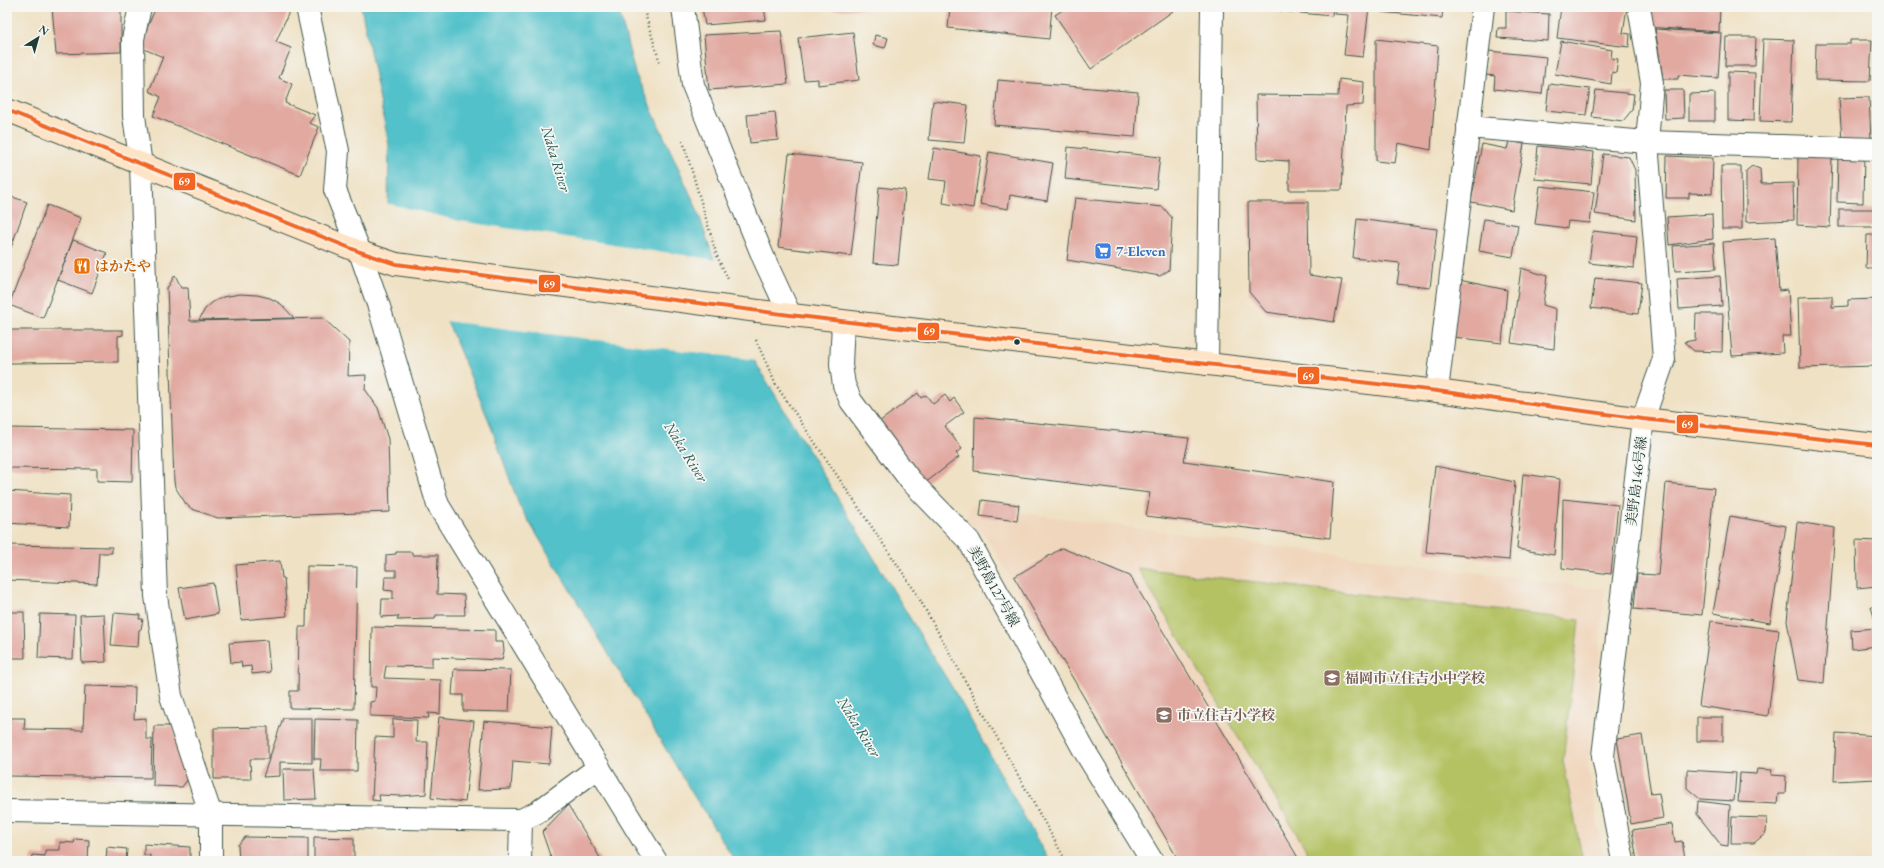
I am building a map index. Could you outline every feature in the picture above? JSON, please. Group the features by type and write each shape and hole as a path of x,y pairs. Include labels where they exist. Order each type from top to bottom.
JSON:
{"main road":[{"path":"7,110 360,252 396,264 844,322 1437,391 1643,419 1877,445"}],"street":[{"path":"140,7 134,39 134,116 141,165 156,596 170,696 211,815 211,861"},
{"path":"307,7 338,151 335,190 360,252 379,306 438,505 656,861"},
{"path":"683,7 693,85 764,259 790,315"},
{"path":"1208,364 1212,7"},
{"path":"1437,391 1483,7"},
{"name":"美野島146号線","path":"1622,861 1603,756 1643,419 1664,358 1647,142 1652,83 1640,7"},
{"path":"1468,127 1647,142 1877,149"},
{"name":"美野島127号線","path":"844,322 841,365 844,385 851,401 910,480 969,541 1084,750 1152,861"},
{"path":"7,811 521,820 538,812 599,767"},
{"path":"520,861 521,820"}],"path":[{"path":"643,7 661,68"},
{"path":"682,136 717,256 730,284"},
{"path":"754,335 776,385 915,591 1066,861"}],"shaded area":[{"name":"福岡市立住吉小中学校","path":"970,506 1605,590 1588,766 1604,861 1175,861 986,536 966,521"}],"green space":[{"path":"1137,568 1579,620 1563,761 1583,861 1313,861"}],"water":[{"name":"Naka River","path":"361,7 618,7 635,73 697,209 712,254 754,360 959,699 1049,861 735,861 694,796 519,505 489,421 448,323 388,209 389,145"}],"pier":[{"path":"386,203 460,221 717,260 757,360 445,321 386,210"}],"building":[{"path":"52,7 121,7 121,52 56,54"},
{"path":"156,7 291,7 276,42 291,48 279,78 292,84 285,103 315,115 309,123 319,127 300,175 153,116 161,97 149,91 163,57 139,47"},
{"path":"702,7 764,7 766,20 705,25"},
{"path":"831,7 893,7 893,8 831,10"},
{"path":"950,7 1052,7 1049,39 948,28"},
{"path":"1067,7 1170,7 1173,11 1091,69 1055,15"},
{"path":"1281,7 1333,7 1332,16 1280,11"},
{"path":"1336,7 1369,7 1363,57 1344,55 1349,15 1335,14"},
{"path":"1382,7 1443,7 1442,18 1381,12"},
{"path":"1561,7 1627,7 1623,33 1630,34 1629,47 1557,38"},
{"path":"1648,7 1720,7 1719,32 1646,27"},
{"path":"1506,11 1549,14 1548,41 1497,38 1498,28 1506,28"},
{"path":"1655,29 1721,33 1718,78 1678,75 1678,79 1663,79"},
{"path":"781,31 788,84 709,90 704,35"},
{"path":"853,32 859,80 818,85 818,79 804,80 798,38"},
{"path":"875,35 888,38 885,48 873,45"},
{"path":"1726,37 1756,37 1755,66 1725,66"},
{"path":"1376,39 1438,46 1431,150 1398,143 1395,163 1376,161"},
{"path":"1763,39 1794,40 1791,122 1760,121"},
{"path":"1850,40 1872,40 1870,81 1815,80 1816,44 1850,44"},
{"path":"1561,41 1612,50 1611,58 1618,59 1616,73 1612,72 1611,84 1555,74"},
{"path":"1489,51 1546,57 1542,94 1494,89 1495,76 1486,75"},
{"path":"1728,72 1755,73 1754,121 1728,120"},
{"path":"1339,79 1364,82 1363,105 1346,106 1342,190 1289,190 1289,161 1257,159 1256,95 1338,96"},
{"path":"998,80 1138,92 1135,137 994,125"},
{"path":"1549,84 1590,89 1586,115 1546,111"},
{"path":"1596,90 1634,94 1632,110 1623,121 1592,117"},
{"path":"1664,90 1683,90 1684,118 1665,119"},
{"path":"1715,93 1715,121 1689,121 1689,94"},
{"path":"1869,97 1871,140 1842,141 1839,98"},
{"path":"933,101 968,105 964,143 929,140"},
{"path":"775,112 778,140 750,143 747,115"},
{"path":"1509,141 1524,144 1512,210 1471,202 1482,144 1507,149"},
{"path":"1538,146 1594,152 1591,184 1535,179"},
{"path":"1068,147 1160,157 1156,189 1065,179"},
{"path":"934,148 981,156 973,208 943,203 946,181 929,179"},
{"path":"989,152 1053,163 1047,201 1010,195 1008,209 980,204"},
{"path":"789,154 862,162 851,256 778,247"},
{"path":"1603,154 1629,157 1635,170 1636,220 1595,214"},
{"path":"1832,155 1830,227 1797,225 1798,156"},
{"path":"1838,155 1864,155 1863,203 1837,202"},
{"path":"1667,156 1713,158 1712,194 1689,193 1689,198 1666,198"},
{"path":"1721,166 1741,166 1742,229 1722,229"},
{"path":"1752,166 1760,169 1761,184 1793,183 1794,220 1746,222 1746,171"},
{"path":"1540,186 1594,192 1590,223 1568,221 1567,228 1535,224"},
{"path":"879,187 905,190 898,265 873,263"},
{"path":"7,195 27,202 7,259"},
{"path":"1075,198 1163,207 1172,218 1169,270 1160,276 1067,260"},
{"path":"1248,202 1308,202 1309,275 1342,280 1334,322 1266,312 1249,292"},
{"path":"47,205 81,218 43,318 9,305"},
{"path":"1839,209 1877,209 1877,227 1839,227"},
{"path":"1712,214 1713,239 1669,245 1667,217"},
{"path":"1357,219 1437,229 1430,288 1397,284 1400,263 1353,258"},
{"path":"1484,219 1518,225 1513,257 1479,251"},
{"path":"1593,231 1637,236 1634,268 1589,263"},
{"path":"1867,235 1877,235 1877,268 1866,268"},
{"path":"1775,238 1779,291 1788,290 1791,336 1782,336 1783,353 1732,356 1723,242"},
{"name":"はかたや","path":"73,240 107,253 92,293 58,280"},
{"path":"1714,243 1716,269 1675,271 1673,246"},
{"path":"1521,268 1547,276 1543,305 1556,309 1554,349 1511,343"},
{"path":"175,275 181,287 188,287 190,321 323,318 349,342 348,376 366,375 365,389 378,408 388,439 390,512 218,518 192,509 186,504 175,487 174,481 167,287"},
{"path":"1720,276 1722,306 1679,309 1677,279"},
{"path":"1595,278 1642,283 1638,314 1591,308"},
{"path":"1459,280 1507,290 1502,343 1453,337"},
{"path":"240,294 257,295 270,298 281,304 294,318 199,320 205,309 213,302 223,297"},
{"path":"1832,296 1832,307 1848,306 1848,300 1877,299 1877,366 1800,368 1798,297"},
{"path":"1696,314 1723,314 1722,352 1694,351 1684,342 1695,340"},
{"path":"7,330 123,330 123,335 118,336 118,362 8,363"},
{"path":"918,393 921,398 926,395 933,404 945,395 950,402 954,398 964,412 945,426 962,449 956,453 959,457 925,483 879,422"},
{"path":"975,417 1189,438 1184,461 1334,482 1330,538 1146,516 1150,493 974,471"},
{"path":"7,428 133,430 132,482 97,481 97,469 7,468"},
{"path":"1435,466 1515,482 1509,560 1426,552"},
{"path":"1523,474 1560,479 1554,555 1517,549"},
{"path":"1666,483 1714,488 1702,615 1634,609 1637,574 1658,575"},
{"path":"7,491 70,495 69,527 7,523"},
{"path":"1563,499 1618,505 1611,574 1562,568"},
{"path":"982,500 1019,505 1017,521 980,516"},
{"path":"1730,516 1786,526 1770,623 1713,613"},
{"path":"1797,522 1835,528 1824,683 1798,680 1787,621"},
{"path":"1856,540 1877,541 1877,586 1857,588"},
{"path":"7,545 112,547 112,553 99,553 97,584 7,580"},
{"path":"1062,548 1130,576 1300,861 1179,861 1014,577"},
{"path":"396,552 412,552 412,555 438,555 437,594 464,595 465,615 436,615 435,619 397,620 399,616 381,617 382,599 393,599 393,591 384,590 385,577 396,577 396,570 386,570 386,555 396,554"},
{"path":"280,561 282,578 284,578 287,616 241,620 236,565"},
{"path":"307,566 357,567 354,709 290,708 290,691 298,691 299,627 306,627"},
{"path":"213,583 218,614 185,620 179,588"},
{"path":"1877,606 1877,627 1871,607"},
{"path":"7,612 24,612 25,658 7,658"},
{"path":"114,613 140,615 139,619 143,619 141,629 139,630 138,647 111,645"},
{"path":"40,614 75,615 73,659 38,658"},
{"path":"104,614 106,662 82,663 80,615"},
{"path":"1711,621 1779,630 1768,716 1699,706"},
{"path":"372,627 495,630 495,642 503,642 504,651 502,660 432,657 432,667 386,666 384,678 441,680 440,714 428,713 429,718 370,716 370,702 375,701 376,687 371,687"},
{"path":"1877,628 1877,646 1852,649 1851,630"},
{"path":"267,640 270,672 252,674 251,666 242,667 241,662 231,663 229,643"},
{"path":"454,669 511,670 509,712 463,711 463,695 452,695"},
{"path":"85,686 135,687 134,719 146,718 146,739 152,739 151,778 7,776 7,718 25,718 24,729 83,730"},
{"path":"439,717 474,721 465,802 431,798"},
{"path":"1697,717 1723,717 1723,741 1697,741"},
{"path":"283,718 312,718 312,763 280,762 280,776 263,777"},
{"path":"315,719 358,720 357,771 320,771 321,759 314,759"},
{"path":"393,719 417,720 416,742 428,742 426,794 400,796 379,795 380,801 372,800 375,737 393,738"},
{"path":"484,721 552,727 549,764 513,761 511,789 478,790"},
{"path":"154,726 173,726 190,776 182,787 153,786"},
{"path":"268,727 268,759 250,759 251,779 214,779 214,728"},
{"path":"1836,733 1877,736 1877,779 1834,781"},
{"path":"1642,735 1651,794 1659,793 1663,818 1631,824 1617,739"},
{"path":"283,769 314,769 316,799 284,800"},
{"path":"1757,769 1772,770 1771,775 1786,776 1785,794 1778,794 1777,804 1738,802 1740,773 1756,774"},
{"path":"1687,770 1736,773 1734,801 1700,799 1687,788"},
{"path":"1698,801 1730,805 1728,846 1721,845 1697,814"},
{"path":"568,805 602,861 552,861 542,832"},
{"path":"1732,817 1767,818 1766,833 1754,843 1731,843"},
{"path":"1672,824 1675,842 1682,841 1685,859 1637,861 1632,830"},
{"path":"245,837 308,838 308,861 239,861 238,845"},
{"path":"314,837 354,838 354,861 314,861"},
{"path":"75,839 89,840 88,861 31,861 32,855 45,856 45,850 60,850 60,842 74,843"},
{"path":"144,844 190,847 190,861 150,861 150,855 144,855"},
{"path":"107,847 127,849 126,861 106,861"}],"transit line":[{"name":"69","path":"7,110 360,252 396,264 790,315 1437,391 1643,419 1877,445"}],"place":[{"name":"7-Eleven","path":"1103,251"},
{"name":"はかたや","path":"82,266"},
{"name":"福岡市立住吉小中学校","path":"1332,678"},
{"name":"市立住吉小学校","path":"1164,715"}]}
